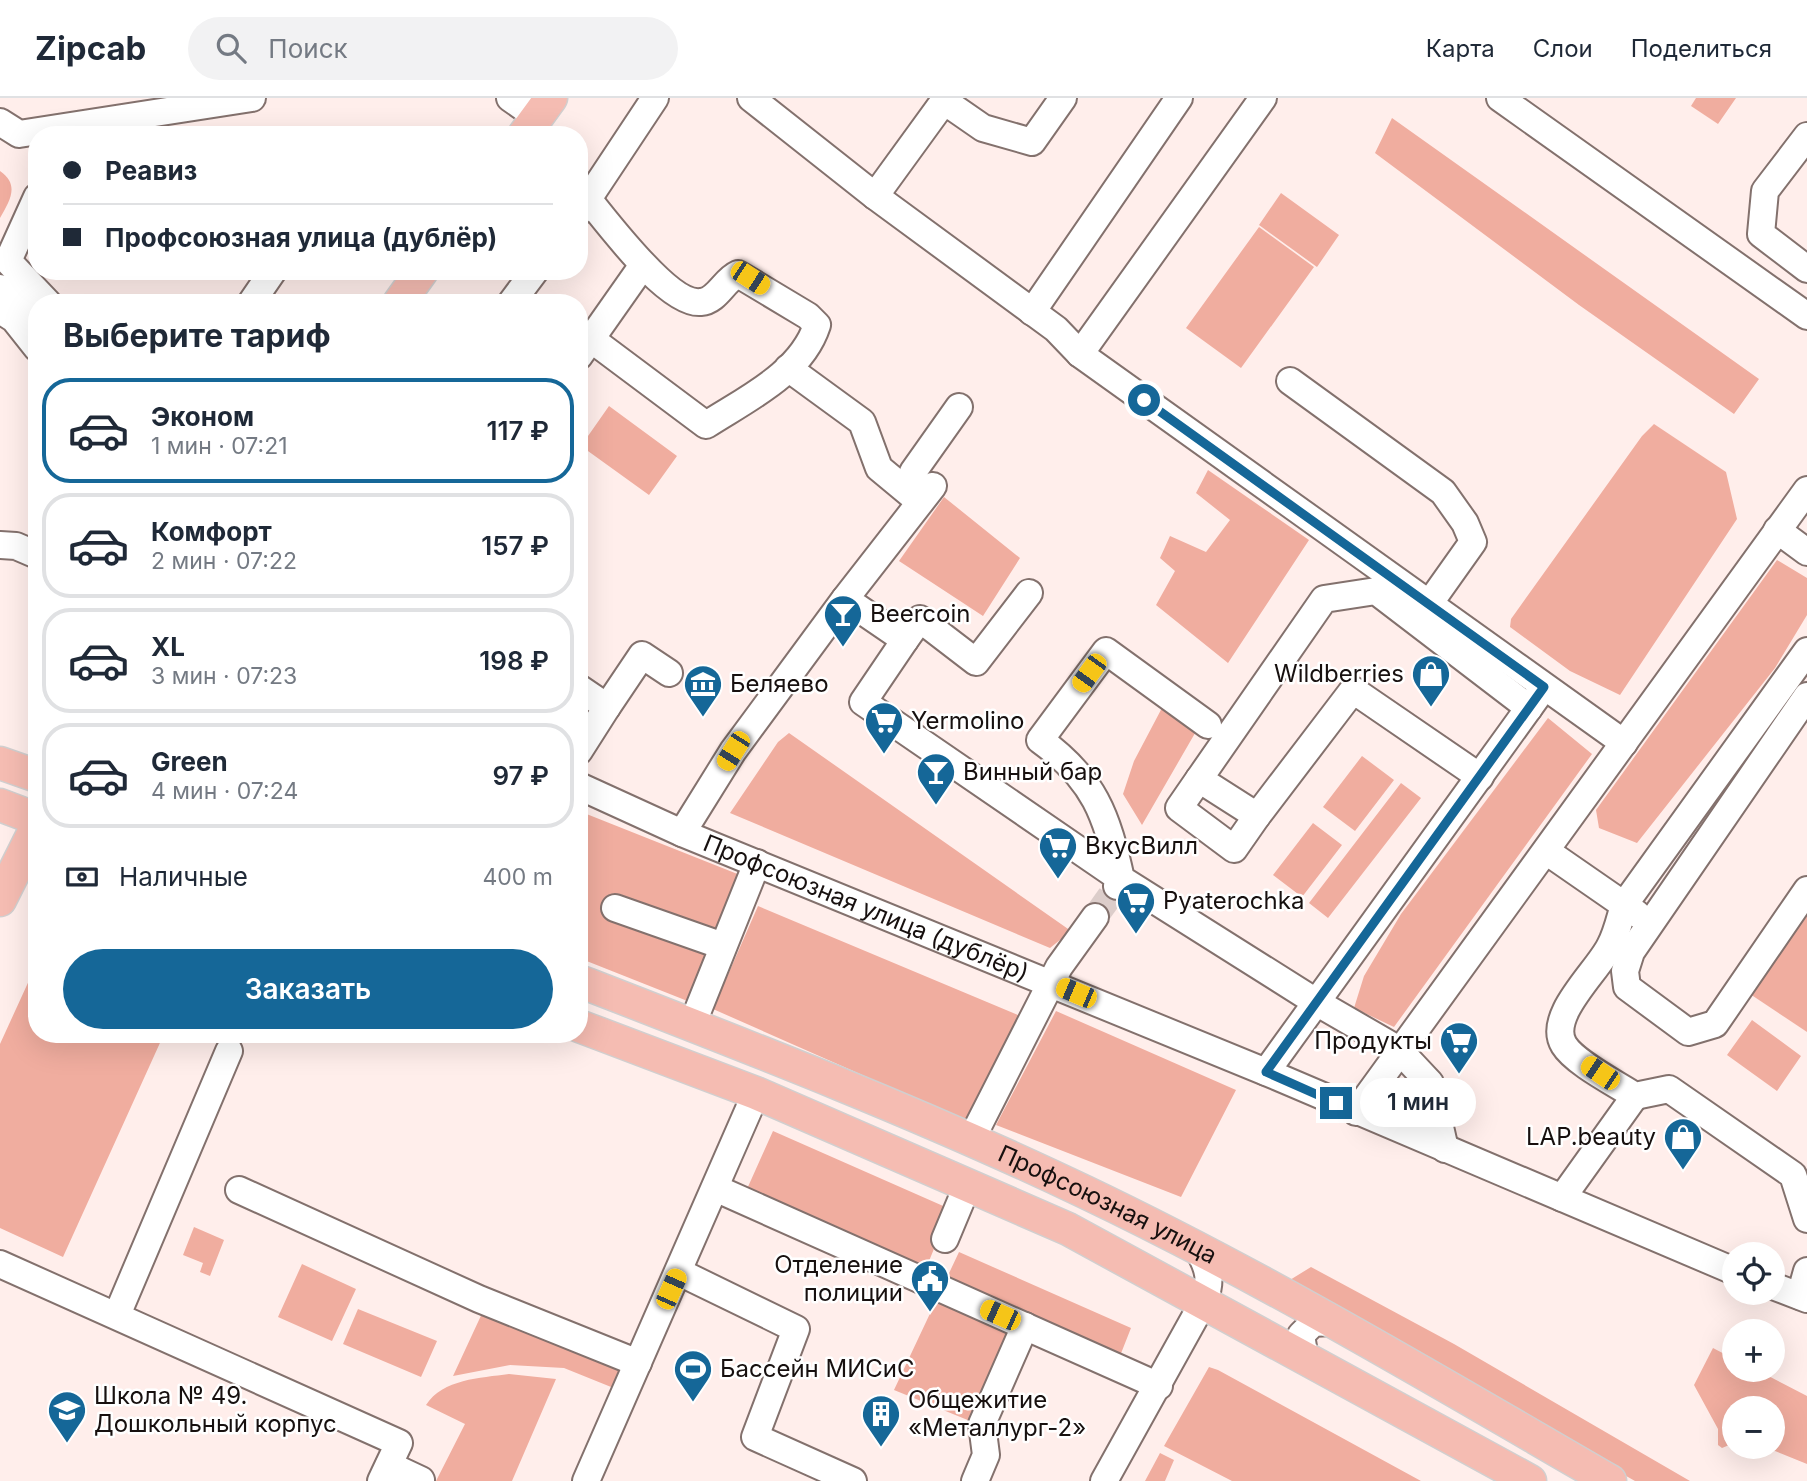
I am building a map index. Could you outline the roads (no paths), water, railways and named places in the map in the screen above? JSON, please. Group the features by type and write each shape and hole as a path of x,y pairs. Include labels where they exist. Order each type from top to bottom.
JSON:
{"main road":[{"path":"0,763 28,773"},
{"path":"0,805 28,816"},
{"path":"3,888 28,842"},
{"name":"Профсоюзная улица","path":"588,985 971,1140 1087,1193 1198,1249 1331,1322 1610,1481"},
{"name":"Профсоюзная улица","path":"588,1029 756,1093 1068,1229 1530,1481"}],"street":[{"path":"85,126 172,104 252,98"},
{"path":"510,98 537,116"},
{"path":"588,193 655,98"},
{"path":"751,98 875,196 1056,329 1080,354 1429,604 1537,697"},
{"path":"875,196 944,101 983,128 1032,142 1063,98"},
{"path":"1032,312 1179,98"},
{"path":"1080,354 1263,98"},
{"path":"1500,98 1807,316"},
{"path":"0,122 19,134 28,133"},
{"path":"1807,136 1766,191 1761,234 1807,269"},
{"path":"588,207 643,265 687,301 703,303 717,294 728,279 738,274 808,316 817,325 813,337 782,376 706,425 588,349"},
{"path":"28,217 8,261 39,294"},
{"path":"588,343 643,265"},
{"path":"0,288 28,313"},
{"path":"0,310 14,319 28,337"},
{"path":"788,368 862,422 879,468 922,494"},
{"path":"1290,381 1443,492 1465,523 1473,542 1429,604"},
{"path":"922,494 913,472 959,407"},
{"path":"1356,1112 1807,490"},
{"path":"682,833 733,751 922,494"},
{"path":"1777,530 1807,552"},
{"path":"0,545 16,546 28,551"},
{"path":"1480,777 1353,690 1234,849 1179,808 1324,599 1376,591 1537,697 1624,743"},
{"path":"1029,593 976,662 920,619 863,702 1119,883 1399,1050 1430,1083 1445,1149"},
{"path":"845,599 905,640"},
{"path":"1119,883 1110,828 1094,794 1068,761 1040,740 1105,651 1208,725"},
{"path":"1636,1096 1564,1045 1560,1030 1565,1011 1610,946 1624,905 1807,651"},
{"path":"588,737 642,654 669,673"},
{"path":"588,694 607,707"},
{"path":"1807,696 1627,958 1627,987 1688,1032 1715,1024 1807,890"},
{"path":"1266,1072 1537,697"},
{"path":"1199,779 1257,816"},
{"name":"Профсоюзная улица (дублёр)","path":"588,790 682,833 1266,1072 1722,1266"},
{"path":"1546,851 1651,923"},
{"path":"692,1025 757,863"},
{"path":"615,908 723,946"},
{"path":"971,1140 1059,967 1095,917"},
{"path":"117,1315 229,1051"},
{"path":"1562,1198 1636,1096 1670,1089 1793,1175 1807,1219"},
{"path":"586,1481 756,1093"},
{"path":"719,1173 1025,1326 1159,1386"},
{"path":"944,1239 968,1184"},
{"path":"239,1190 479,1299 638,1363"},
{"path":"1104,1481 1204,1301 1210,1284 1209,1268 1198,1249"},
{"path":"0,1264 117,1315 394,1452 421,1480"},
{"path":"1785,1291 1803,1298 1807,1271"},
{"path":"679,1272 796,1329 755,1437 853,1481"},
{"path":"1310,1361 1304,1353 1301,1335 1312,1323 1331,1322"},
{"path":"975,1481 986,1455 982,1424 1025,1326"}],"tunnel":[{"path":"1095,917 1116,888"}],"place":[{"name":"Beercoin","path":"843,648"},
{"name":"Wildberries","path":"1431,708"},
{"name":"Беляево","path":"703,718"},
{"name":"Yermolino","path":"884,755"},
{"name":"Винный бар","path":"936,806"},
{"name":"ВкусВилл","path":"1058,880"},
{"name":"Pyaterochka","path":"1136,935"},
{"name":"Продукты","path":"1459,1075"},
{"name":"LAP.beauty","path":"1683,1171"},
{"name":"Отделение полиции","path":"930,1313"},
{"name":"Бассейн МИСиС","path":"693,1403"},
{"name":"Школа № 49. Дошкольный корпус","path":"67,1444"},
{"name":"Общежитие «Металлург-2»","path":"881,1448"}]}
